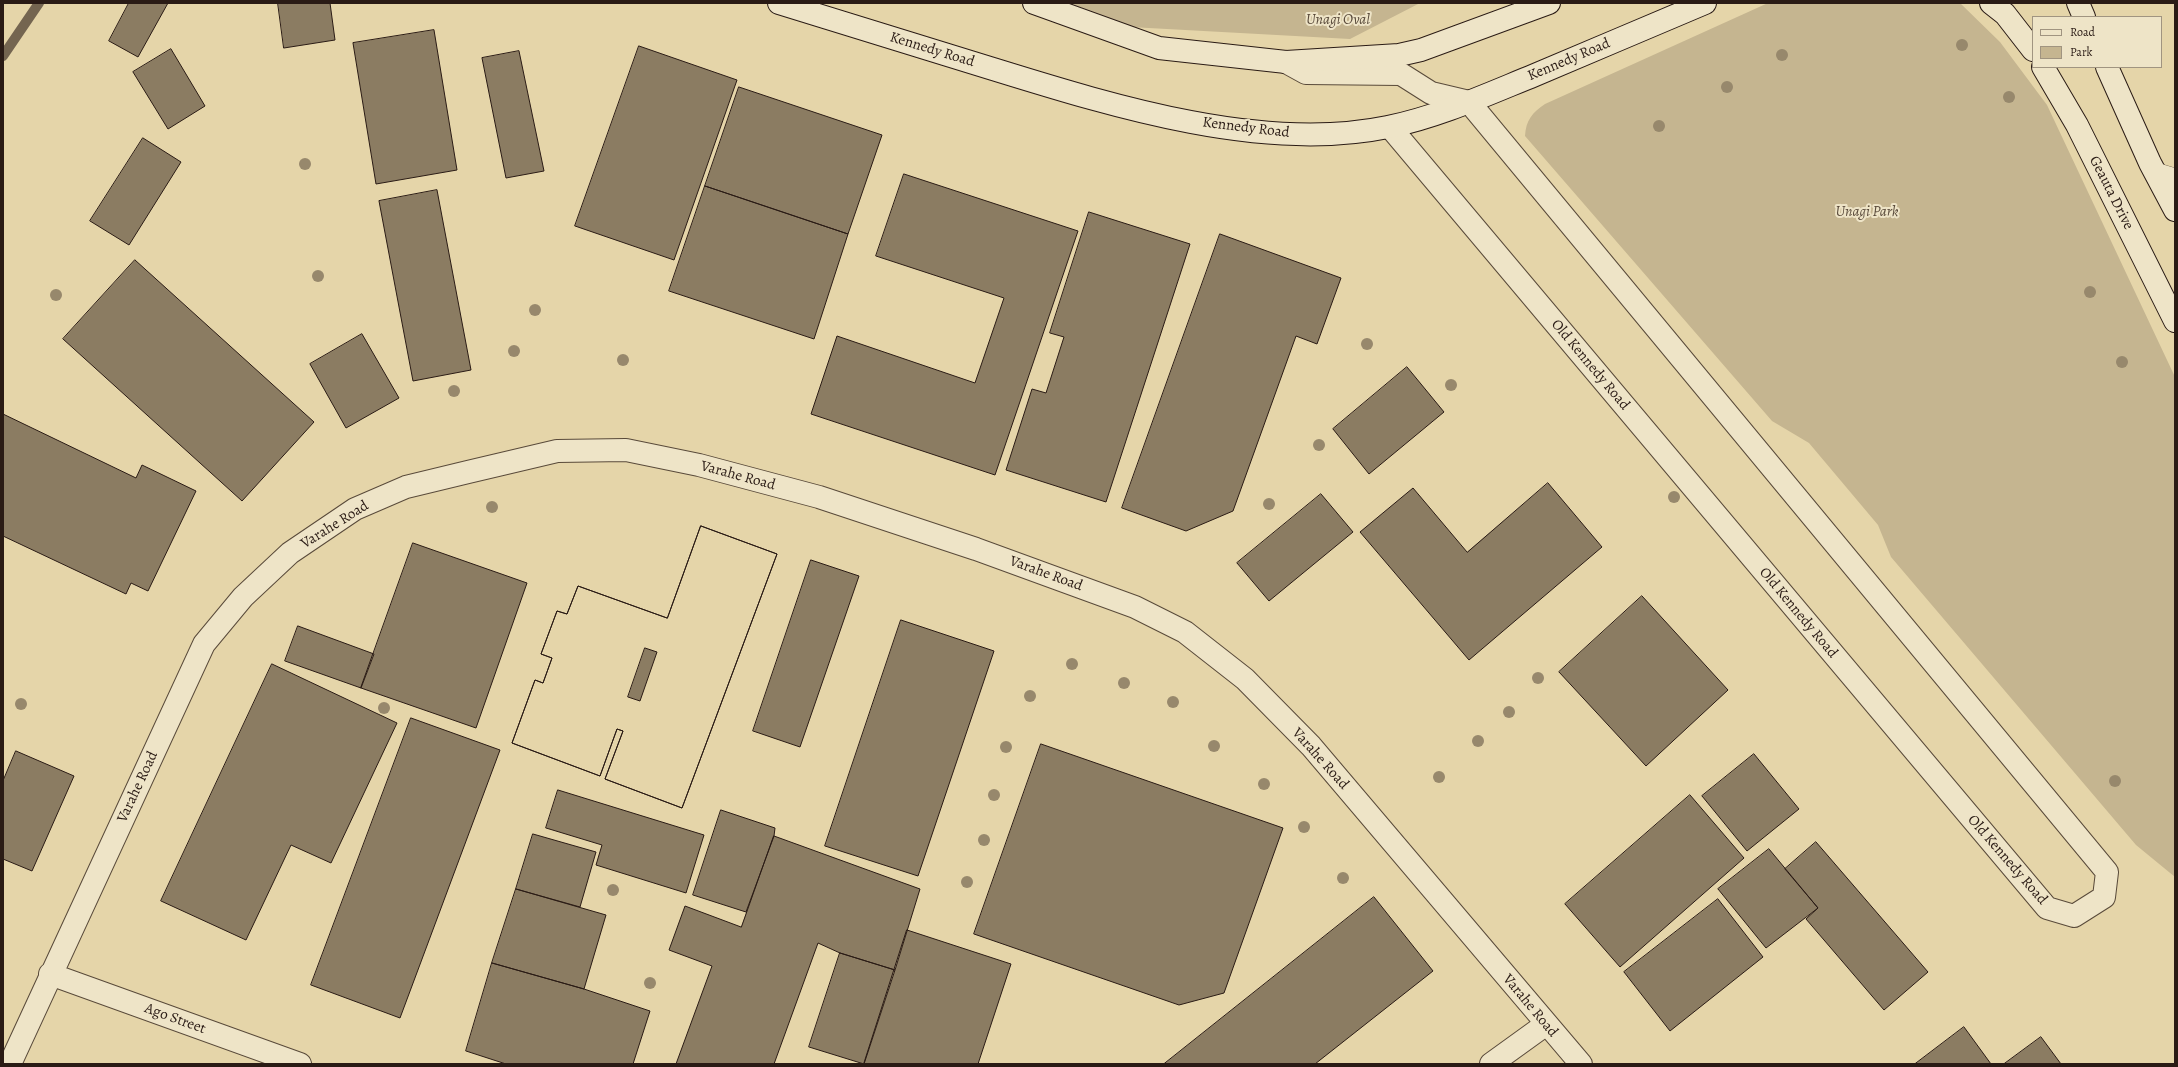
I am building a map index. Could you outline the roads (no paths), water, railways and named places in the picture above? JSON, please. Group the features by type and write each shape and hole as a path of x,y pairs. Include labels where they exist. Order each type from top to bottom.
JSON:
{"street":[{"name":"Kennedy Road","path":"779,3 1093,100 1188,121 1290,134 1334,135 1390,127 1469,102 1705,3"},
{"path":"1034,3 1159,48 1286,62 1399,55 1549,3"},
{"path":"1991,3 2005,14 2032,49"},
{"path":"2078,3 2084,16"},
{"path":"1286,62 1306,73 1401,74 1431,93 1469,102"},
{"name":"Geauta Drive","path":"2044,68 2077,125 2175,322"},
{"path":"2107,68 2150,163 2175,210"},
{"name":"Old Kennedy Road","path":"1390,127 2047,908 2074,916 2104,897 2107,872 1469,102"},
{"name":"Varahe Road","path":"10,1064 50,974 204,644 243,597 290,553 355,509 406,487 557,451 626,450 700,465 827,500 976,549 1135,607 1185,632 1244,679 1311,746 1545,1025 1581,1064"},
{"name":"Ago Street","path":"50,974 300,1064"},
{"path":"1491,1064 1545,1025"}],"lane":[{"path":"2150,163 2155,171 2175,177"}],"waterway":[{"path":"3,56 39,3"}],"park label":[{"name":"Unagi Oval","path":"1338,20"},
{"name":"Unagi Park","path":"1867,212"}]}
